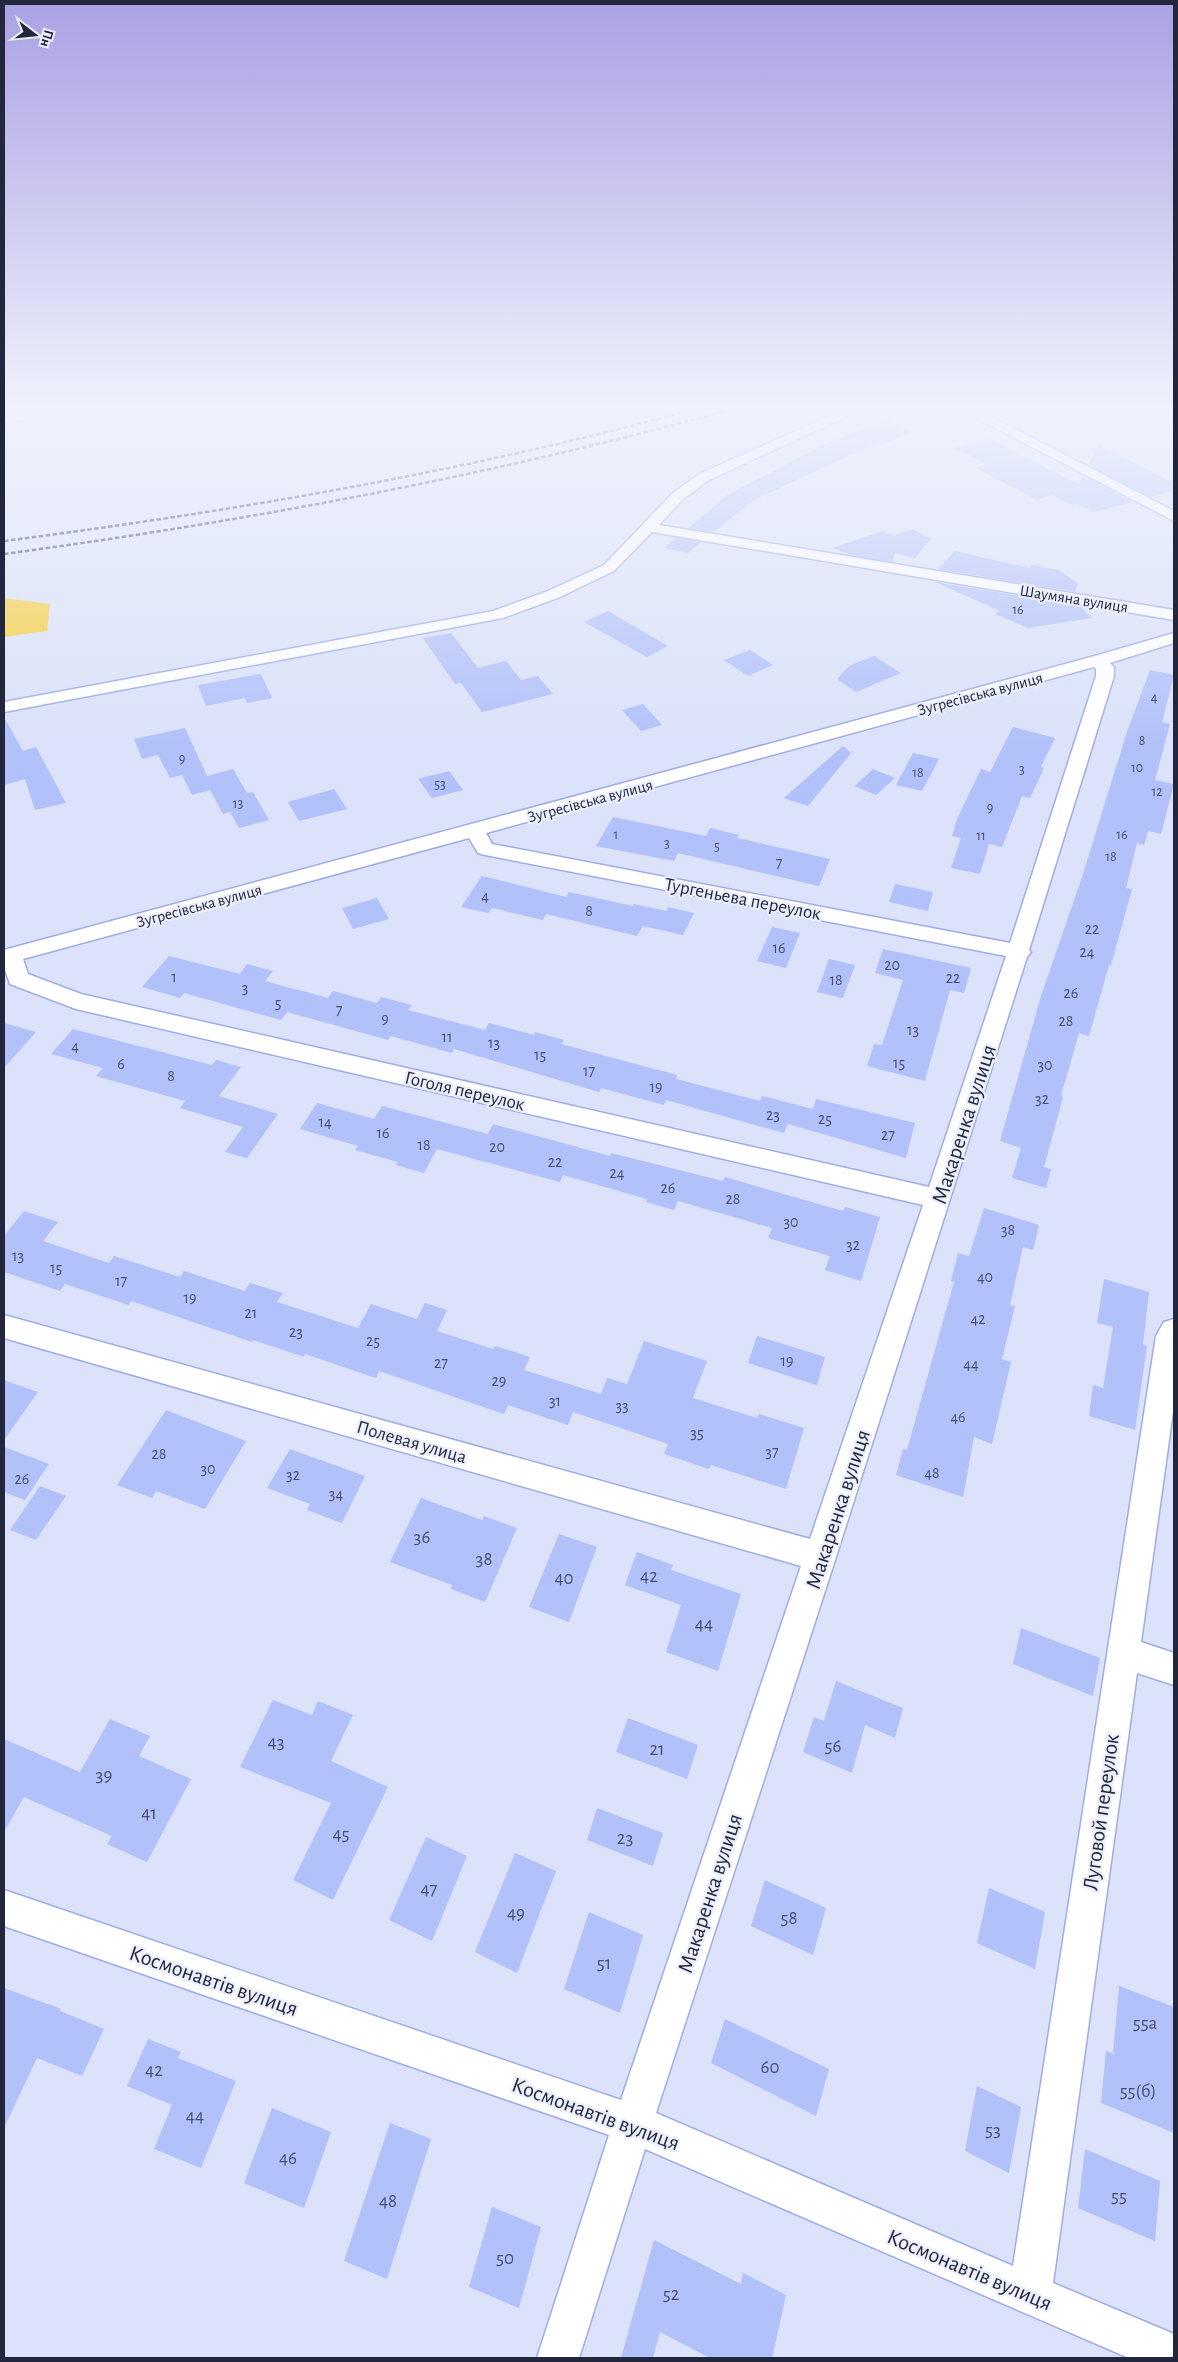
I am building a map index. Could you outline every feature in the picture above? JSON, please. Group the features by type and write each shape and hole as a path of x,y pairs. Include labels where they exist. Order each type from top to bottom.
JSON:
{"street":[{"path":"4,707 497,615 554,594 608,568 653,521"},
{"name":"Шаумяна вулиця","path":"647,527 1174,615"},
{"name":"Зугресівська вулиця","path":"7,956 475,831 1097,661 1174,638"},
{"name":"Макаренка вулиця","path":"558,2358 632,2123 1020,952 1105,676 1105,667 1097,661"},
{"name":"Тургеньева переулок","path":"475,831 485,849 1020,952"},
{"name":"Гоголя переулок","path":"7,956 18,979 76,1001 938,1199"},
{"name":"Полевая улица","path":"4,1326 821,1557"},
{"name":"Луговой переулок","path":"1030,2294 1170,1336 1174,1330"},
{"path":"1124,1653 1174,1669"},
{"name":"Космонавтів вулиця","path":"4,1908 632,2123 1174,2356"}],"shaded area":[{"path":"4,598 50,604 47,631 4,637"}],"building":[{"path":"697,521 727,521 714,532 689,528"},
{"path":"913,529 931,539 915,558 895,553 892,562 851,555 832,548 883,531 892,536"},
{"path":"676,538 702,542 688,553 664,548"},
{"path":"955,551 1029,568 1031,565 1058,570 1078,583 1075,592 938,569"},
{"path":"935,582 1080,606 1092,618 1028,628 995,614 1000,611"},
{"path":"608,611 668,646 647,657 584,622"},
{"path":"451,633 478,668 506,661 521,680 538,676 553,694 482,712 461,683 455,684 423,638"},
{"path":"750,650 773,665 748,676 724,660"},
{"path":"874,656 901,673 856,692 837,679 849,666"},
{"path":"1150,670 1174,675 1162,722 1170,724 1155,780 1174,784 1161,834 1148,831 1144,845 1137,843 1126,888 1132,889 1111,965 1109,965 1089,1036 1079,1033 1061,1096 1063,1097 1044,1167 1051,1169 1046,1188 1012,1178 1021,1148 1000,1141 1041,996 1082,877 1127,732"},
{"path":"261,674 272,698 247,703 245,698 206,706 198,685"},
{"path":"643,704 662,725 641,731 622,710"},
{"path":"4,717 23,751 36,747 66,803 35,810 25,779 4,785"},
{"path":"1013,727 1055,738 1041,767 1044,768 1030,798 1022,796 1002,847 989,844 980,874 951,868 961,838 952,836 957,819 981,769 990,772"},
{"path":"185,728 207,776 233,769 247,793 253,792 269,820 239,828 230,812 223,814 210,790 192,795 182,775 170,778 158,755 142,759 134,739"},
{"path":"843,746 851,753 808,806 784,798"},
{"path":"913,753 939,759 922,791 896,785"},
{"path":"873,769 895,778 876,795 855,786"},
{"path":"449,771 463,790 432,798 418,779"},
{"path":"334,789 347,809 299,821 288,802"},
{"path":"613,817 706,836 710,828 739,835 737,838 830,859 819,886 678,853 674,861 596,846"},
{"path":"482,876 566,897 569,892 633,906 634,904 666,911 668,907 694,913 683,935 643,926 637,936 546,914 543,920 492,908 488,913 461,907"},
{"path":"895,884 933,892 928,911 889,902"},
{"path":"377,898 389,919 353,929 342,908"},
{"path":"772,927 800,933 786,968 757,961"},
{"path":"883,949 971,968 964,993 950,990 925,1081 867,1066 874,1044 882,1045 903,980 875,973"},
{"path":"169,956 240,974 247,964 273,971 265,981 328,998 333,991 377,1003 381,997 412,1005 408,1010 485,1030 489,1023 534,1035 535,1032 564,1040 561,1044 677,1075 676,1079 760,1101 762,1096 813,1109 816,1099 915,1123 906,1158 788,1124 784,1133 666,1100 664,1105 601,1088 599,1092 454,1049 452,1053 391,1036 388,1040 287,1012 281,1020 184,993 180,998 142,987"},
{"path":"829,959 855,965 843,998 817,992"},
{"path":"4,1023 36,1032 4,1068"},
{"path":"73,1029 212,1065 216,1060 241,1067 219,1096 278,1114 247,1158 225,1152 243,1127 180,1108 185,1101 96,1076 103,1068 51,1054"},
{"path":"317,1103 374,1119 382,1106 488,1134 493,1124 610,1156 611,1153 723,1181 725,1177 843,1211 845,1207 880,1217 861,1281 825,1270 830,1256 768,1238 772,1228 678,1201 674,1210 646,1202 647,1199 563,1175 560,1182 437,1149 424,1173 396,1165 398,1162 355,1150 358,1146 300,1129"},
{"path":"984,1208 1039,1225 1033,1250 1023,1247 1010,1305 1015,1306 1002,1359 1011,1362 992,1444 974,1437 963,1497 896,1475 903,1449 907,1450 954,1282 951,1281 958,1253 969,1256"},
{"path":"24,1211 58,1222 43,1241 109,1263 114,1256 180,1277 184,1271 245,1291 250,1283 283,1293 277,1302 358,1328 371,1304 417,1319 425,1303 447,1310 437,1331 493,1349 495,1346 530,1357 524,1370 601,1394 607,1378 627,1384 644,1341 707,1361 693,1398 757,1418 759,1414 804,1428 786,1489 711,1465 709,1469 664,1454 668,1444 573,1412 568,1425 508,1405 504,1414 379,1371 376,1378 305,1354 304,1357 253,1340 252,1342 131,1301 129,1305 65,1284 60,1291 4,1272 4,1236"},
{"path":"1104,1279 1149,1292 1143,1345 1147,1346 1135,1430 1089,1416 1093,1385 1103,1388 1113,1327 1097,1323"},
{"path":"757,1336 825,1357 817,1385 748,1363"},
{"path":"4,1380 38,1392 4,1440"},
{"path":"166,1410 246,1441 205,1509 156,1491 152,1498 117,1485"},
{"path":"4,1447 49,1464 25,1500 4,1492"},
{"path":"290,1449 365,1476 342,1523 307,1510 310,1504 267,1488"},
{"path":"40,1486 66,1496 36,1540 10,1530"},
{"path":"421,1498 482,1520 484,1516 517,1528 485,1602 451,1589 452,1585 390,1562"},
{"path":"559,1534 597,1547 569,1622 529,1607"},
{"path":"637,1552 673,1565 671,1570 741,1594 718,1671 666,1652 681,1605 625,1585"},
{"path":"1021,1628 1100,1658 1093,1696 1013,1664"},
{"path":"836,1681 903,1708 895,1738 865,1725 852,1773 803,1752 814,1717 824,1721"},
{"path":"273,1700 312,1715 318,1701 353,1715 331,1761 388,1787 333,1900 293,1880 331,1803 240,1767"},
{"path":"628,1718 698,1745 687,1779 616,1752"},
{"path":"110,1719 150,1736 139,1756 191,1779 147,1862 107,1844 112,1836 24,1797 4,1832 4,1739 80,1772"},
{"path":"597,1808 663,1833 653,1866 587,1840"},
{"path":"426,1837 467,1856 432,1941 389,1920"},
{"path":"515,1853 556,1871 517,1973 475,1952"},
{"path":"765,1880 826,1908 813,1955 751,1926"},
{"path":"989,1888 1045,1912 1035,1969 977,1943"},
{"path":"589,1912 643,1935 620,2013 564,1989"},
{"path":"1119,1986 1174,2007 1174,2133 1101,2103 1106,2051 1113,2054"},
{"path":"4,1988 61,2009 60,2011 104,2029 82,2076 37,2058 4,2128"},
{"path":"725,2019 829,2069 816,2116 711,2063"},
{"path":"148,2039 181,2052 178,2058 236,2081 201,2168 154,2149 172,2105 127,2086"},
{"path":"977,2086 1021,2107 1009,2173 965,2151"},
{"path":"272,2108 331,2132 304,2208 244,2183"},
{"path":"390,2123 431,2139 387,2279 344,2261"},
{"path":"1085,2149 1160,2181 1155,2241 1078,2208"},
{"path":"492,2207 541,2227 519,2308 469,2287"},
{"path":"654,2240 741,2284 743,2273 786,2295 772,2358 710,2358 660,2332 653,2358 621,2358"}],"railway":[{"path":"4,541 146,521"},
{"path":"4,554 219,521"}]}
